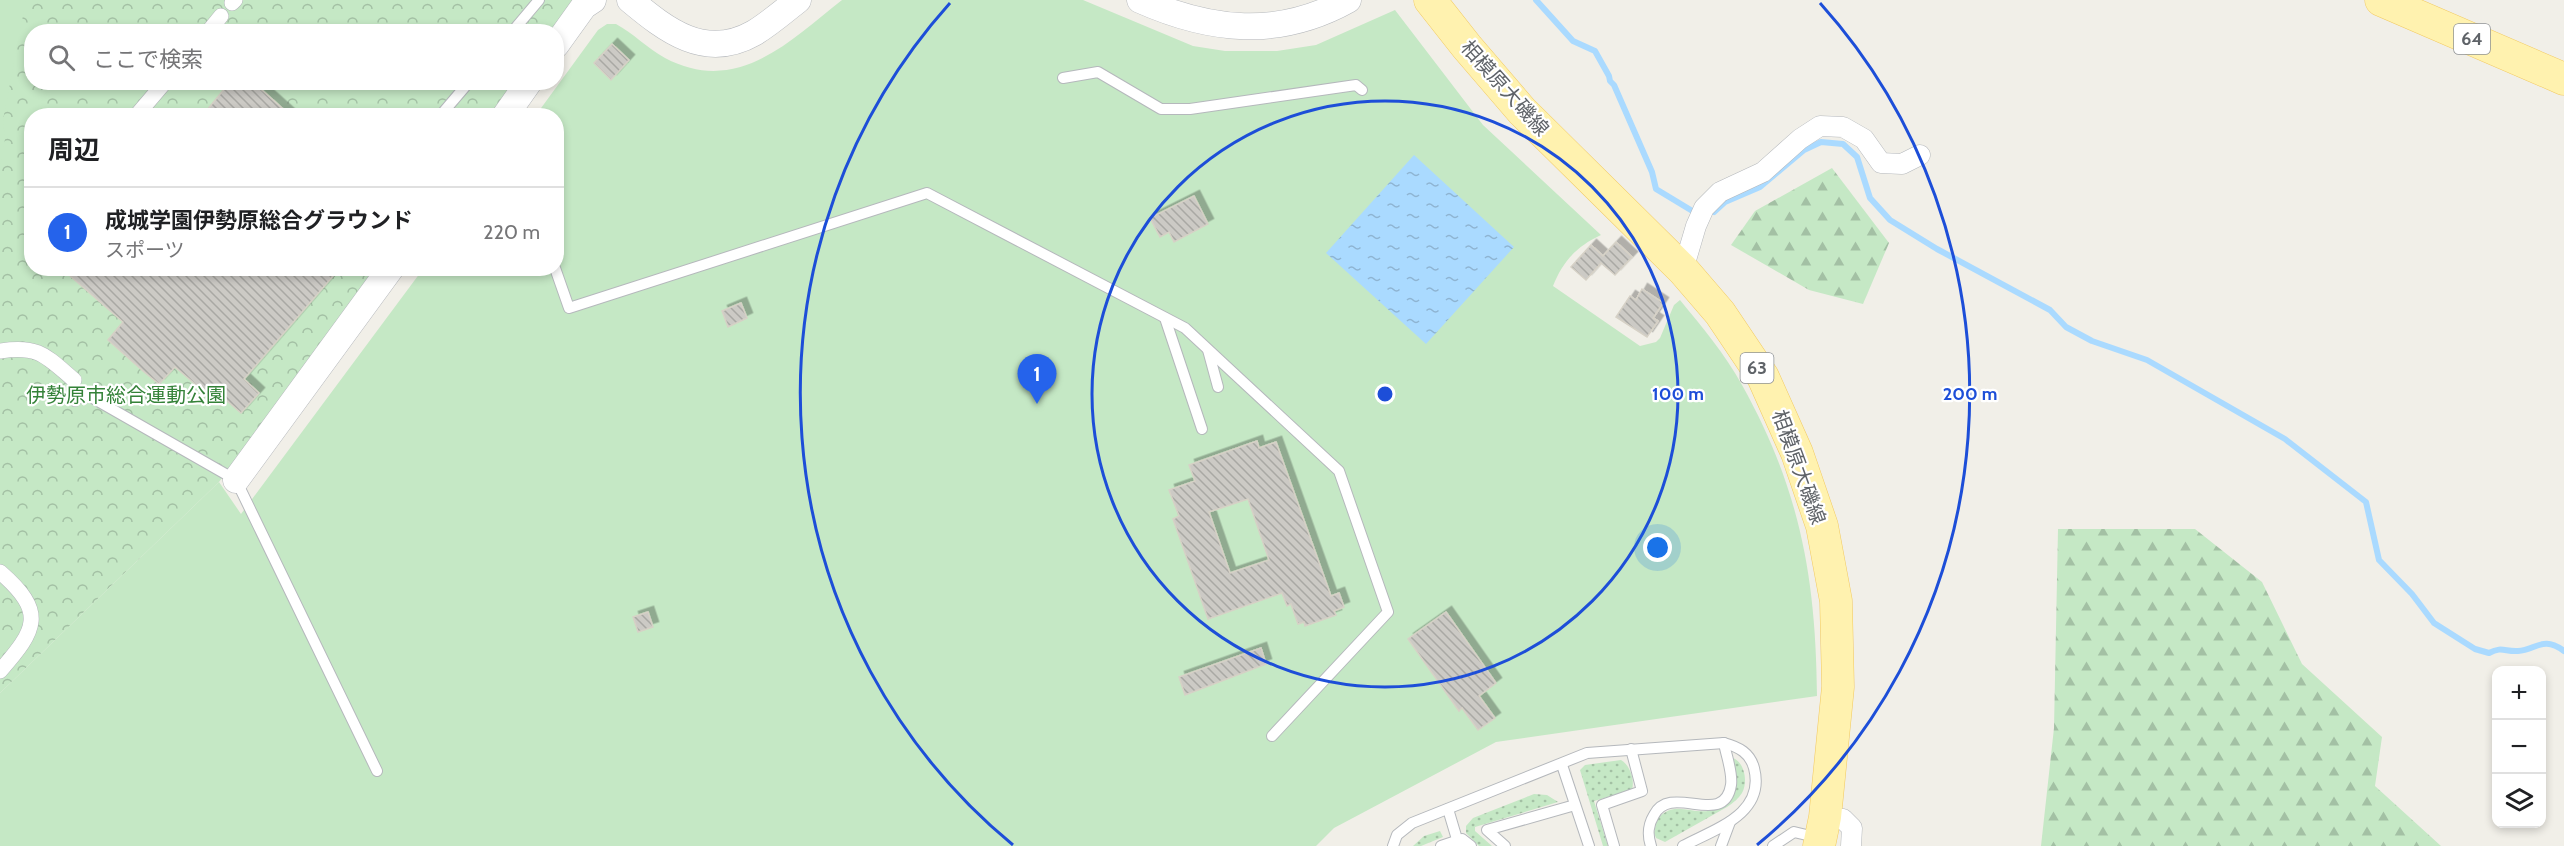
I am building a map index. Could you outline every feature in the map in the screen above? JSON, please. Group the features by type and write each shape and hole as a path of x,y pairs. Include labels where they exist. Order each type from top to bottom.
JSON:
{"main road":[{"name":"相模原大磯線","path":"1430,0 1522,111 1683,270 1720,313 1763,377 1797,453 1822,526 1836,601 1838,687 1821,834"},
{"name":"64","path":"2381,0 2564,79"}],"street":[{"path":"564,34 584,6 593,0"},
{"path":"630,0 674,34 689,40 719,43 743,38 755,32 798,0"},
{"path":"1140,0 1175,16 1236,27 1293,21 1318,14 1348,0"},
{"path":"214,24 221,16"},
{"path":"143,108 158,90"},
{"path":"511,108 523,90"},
{"path":"1683,270 1700,217 1720,192 1763,172 1800,139 1820,126 1843,128 1864,139 1881,163 1902,164 1920,155"},
{"path":"236,480 385,276"},
{"path":"0,351 16,348 42,352 74,380"},
{"path":"0,572 22,592 28,601 31,620 26,640 0,671"},
{"path":"1821,834 1843,819 1852,828 1851,846"}],"lane":[{"path":"519,24 539,0"},
{"path":"1063,78 1098,72 1161,109 1190,109 1356,85 1362,90"},
{"path":"447,108 462,90"},
{"path":"558,276 569,308 927,192 1185,328 1339,471 1388,612 1272,736"},
{"path":"1165,318 1202,429"},
{"path":"1208,350 1218,387"},
{"path":"75,401 82,395 89,396 236,480 378,771"},
{"path":"1651,846 1648,838 1649,824 1656,811 1665,803 1674,800 1710,806 1721,801 1728,793 1732,783 1724,743"},
{"path":"1393,846 1403,828 1587,753 1724,743 1745,752 1752,762 1757,781 1756,792 1750,803 1730,822 1683,846"},
{"path":"1614,846 1602,805 1642,791 1631,749"},
{"path":"1562,765 1589,846"},
{"path":"1505,846 1487,830 1575,805"},
{"path":"1448,809 1458,843"},
{"path":"1721,846 1730,822"},
{"path":"1773,846 1794,832 1821,834"},
{"path":"1441,846 1458,843 1462,838 1471,846"}],"green space":[{"name":"伊勢原市総合運動公園","path":"0,0 576,0 558,24 24,24 24,90 510,90 496,108 24,108 24,276 372,276 219,482 0,693"},
{"path":"0,0 26,0 3,120 5,139 0,167"},
{"path":"842,0 1083,0 1193,46 1225,51 1277,51 1316,45 1395,10 1483,125 1601,235 1572,255 1561,269 1553,286 1640,346 1656,342 1660,338 1674,305 1680,300 1728,362 1762,423 1791,498 1801,535 1813,612 1817,696 1496,742 1334,828 1316,846 0,846 0,693 219,482 241,514 418,276 564,276 564,108 541,108 554,90 564,90 564,77 598,30 607,24 616,24 665,58 691,68 716,71 739,67 761,59 802,32"},
{"path":"1832,168 1889,243 1863,304 1809,290 1731,245 1755,211"},
{"path":"2058,529 2195,529 2262,582 2302,664 2382,737 2375,786 2441,846 2041,846 2054,728"},
{"path":"1733,758 1743,768 1745,778 1744,789 1737,799 1665,842 1656,838 1654,833 1657,819 1665,813 1679,809 1709,811 1719,808 1736,775"},
{"path":"1621,760 1631,773 1632,790 1594,801 1608,846 1603,846 1580,770 1585,765"},
{"path":"1534,794 1547,795 1558,802 1475,827 1475,831 1492,846 1479,846 1466,833 1466,826 1473,818"},
{"path":"1440,831 1443,837 1421,846 1413,846 1424,836"}],"water":[{"path":"1414,155 1514,247 1426,344 1326,253"}],"building":[{"path":"612,44 629,60 611,80 594,63"},
{"path":"223,90 262,90 282,108 209,108"},
{"path":"1194,196 1208,224 1174,242 1169,232 1160,237 1150,218"},
{"path":"1616,242 1632,257 1615,275 1601,263 1586,280 1571,267 1591,245 1603,256"},
{"path":"70,276 333,276 244,379 259,393 241,413 226,400 221,406 175,367 159,384 108,340 123,322"},
{"path":"1642,289 1663,303 1653,318 1658,321 1647,337 1616,317 1630,296 1636,300"},
{"path":"741,303 747,318 728,327 722,311"},
{"path":"1257,441 1259,448 1276,442 1331,596 1339,593 1344,607 1334,611 1336,615 1305,626 1304,622 1298,624 1291,604 1287,606 1282,593 1208,619 1173,519 1179,516 1169,490 1195,481 1189,465","holes":["1248,499 1269,560 1230,573 1209,512"]},
{"path":"648,612 653,627 638,632 633,617"},
{"path":"1446,612 1496,683 1479,696 1495,718 1478,730 1462,708 1459,711 1408,639"},
{"path":"1261,648 1266,664 1185,695 1179,677"}],"waterway":[{"path":"1536,0 1573,41 1595,51 1614,85 1652,172 1656,189 1699,215"},
{"path":"1714,212 1725,202 1760,187 1804,150 1821,142 1843,144 1857,157 1870,198 1890,220 1937,249 2050,310 2066,327 2092,341 2147,360 2285,439 2366,502 2379,560 2412,594 2434,623 2475,649 2489,653 2500,650 2524,650 2545,644 2557,646 2564,651"}],"place":[{"name":"成城学園伊勢原総合グラウンド","path":"1037,404"}]}
